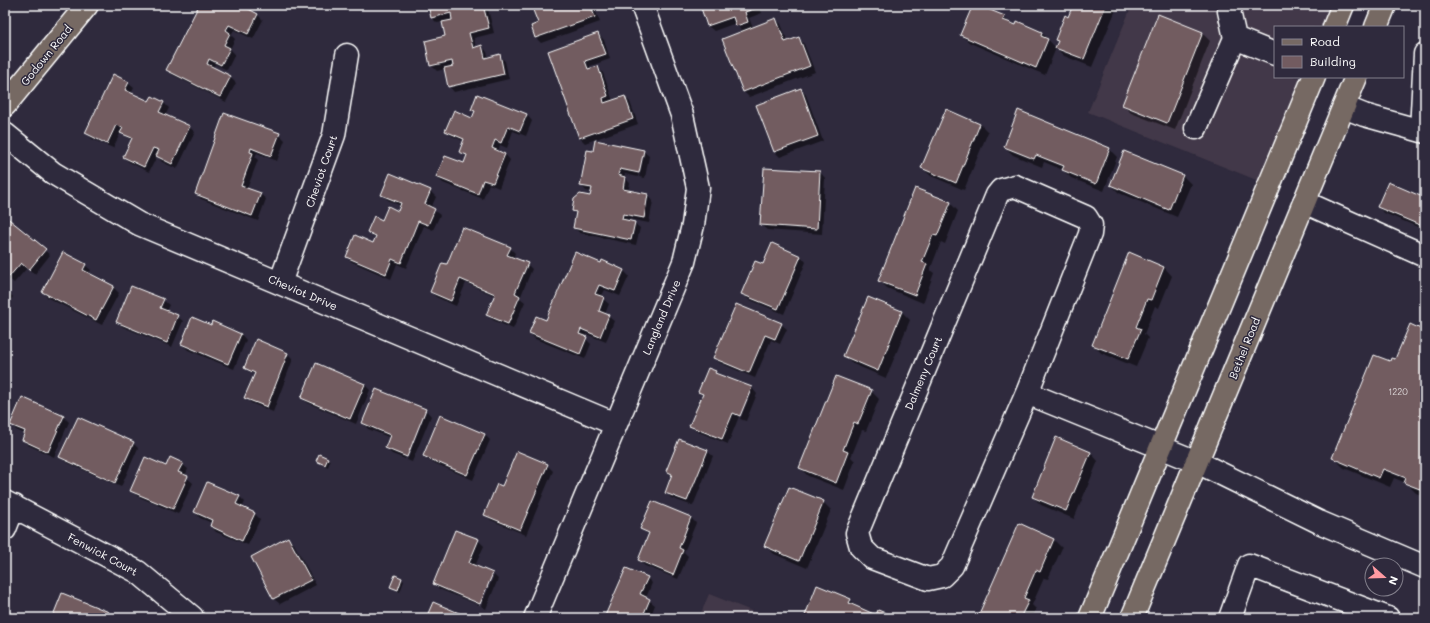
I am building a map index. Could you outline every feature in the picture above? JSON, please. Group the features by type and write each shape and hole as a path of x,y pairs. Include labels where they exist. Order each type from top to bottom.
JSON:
{"main road":[{"name":"Godown Road","path":"5,105 87,5"},
{"path":"1334,26 1343,5"},
{"path":"1376,26 1385,5"},
{"path":"1090,618 1314,78"},
{"name":"Bethel Road","path":"1132,618 1356,78"}],"street":[{"name":"Langland Drive","path":"535,618 684,262 693,225 698,188 682,115 642,5"},
{"path":"1196,128 1235,38 1225,7"},
{"path":"1235,38 1274,54"},
{"path":"1344,107 1364,115 1423,132 1425,54"},
{"name":"Cheviot Court","path":"280,283 334,135 347,55"},
{"name":"Cheviot Drive","path":"5,134 53,172 139,224 615,424"},
{"name":"Dalmeny Court","path":"1015,186 1078,212 1086,217 1091,225 1090,234 1028,392 952,566 942,576 928,579 872,558 861,547 857,533 997,195 1002,190 1015,186"},
{"path":"1304,202 1425,256"},
{"path":"1028,392 1197,462 1319,522 1425,567"},
{"path":"5,529 9,504"},
{"name":"Fenwick Court","path":"9,504 138,572 192,617"},
{"path":"1230,618 1249,565 1388,618"}],"shaded area":[{"path":"1132,5 1330,5 1321,26 1274,26 1274,78 1301,78 1259,181 1088,112"},
{"path":"709,594 769,618 699,618"}],"building":[{"path":"199,5 241,5 258,14 248,34 229,25 226,30 230,33 224,45 230,48 221,65 209,59 207,64 231,76 220,97 166,70"},
{"path":"428,5 483,5 489,28 469,33 473,48 482,45 485,58 500,54 504,74 448,87 444,68 453,66 452,61 430,66 425,41 445,36 442,22 452,20 451,13 431,18"},
{"path":"531,5 590,5 595,17 535,38 531,26 538,23"},
{"path":"702,5 756,5 757,8 745,12 748,22 736,26 733,17 707,26 701,8 703,7"},
{"path":"1073,5 1106,5 1084,59 1055,48 1058,41 1055,40 1065,15 1068,17"},
{"path":"980,6 1005,16 1003,20 1016,25 1017,21 1042,32 1041,36 1048,39 1036,68 960,35 972,7 979,9"},
{"path":"1158,14 1203,32 1167,123 1122,105"},
{"path":"776,18 785,42 799,37 810,66 743,92 722,39"},
{"path":"598,33 606,54 585,61 588,69 598,66 608,96 603,98 604,103 625,96 633,119 579,138 548,51"},
{"path":"113,74 129,82 125,90 149,101 152,96 164,102 159,112 190,126 172,164 156,156 159,150 153,148 144,167 123,157 132,138 120,133 123,128 116,125 107,144 85,133"},
{"path":"801,88 818,136 774,152 756,105"},
{"path":"477,94 527,114 520,131 508,126 501,143 495,140 492,148 505,154 493,183 483,180 478,194 436,177 445,156 464,163 467,155 459,152 464,139 445,131 454,110 472,118 475,111 471,110"},
{"path":"946,109 980,124 956,183 921,168"},
{"path":"1018,110 1110,148 1096,184 1062,170 1064,166 1036,155 1034,159 1004,147"},
{"path":"224,113 280,133 271,156 251,148 250,152 253,153 241,186 261,193 252,216 195,194"},
{"path":"595,140 644,150 639,173 620,169 618,175 625,177 623,189 648,194 644,218 623,214 622,219 635,222 631,240 573,228 576,212 572,211 574,199 580,194 590,196 592,188 580,186 587,150 593,151"},
{"path":"1124,151 1183,175 1169,210 1110,185"},
{"path":"764,168 820,171 817,229 760,225"},
{"path":"390,173 431,190 425,204 435,209 428,225 418,221 401,263 392,259 386,274 346,257 355,235 373,243 376,236 367,232 374,216 382,220 388,206 398,211 401,203 381,195"},
{"path":"1388,182 1425,198 1421,206 1425,208 1425,219 1422,226 1377,207"},
{"path":"915,188 951,202 937,236 933,235 922,262 927,264 915,295 878,281"},
{"path":"5,216 46,249 29,270 21,263 8,278 5,276"},
{"path":"462,227 511,247 507,255 528,263 515,293 520,296 508,324 486,315 495,294 460,279 451,301 430,292 442,263 447,264"},
{"path":"772,243 801,256 778,309 741,294 755,261 763,264"},
{"path":"63,252 86,264 83,270 114,286 96,320 42,292"},
{"path":"575,252 601,263 602,260 624,270 615,291 599,285 595,294 604,297 599,311 609,315 600,337 581,329 579,334 587,337 580,354 529,333 536,316 546,320"},
{"path":"1129,252 1164,267 1151,300 1147,299 1136,327 1141,329 1128,359 1092,345"},
{"path":"131,286 164,299 160,308 178,315 167,343 116,322"},
{"path":"868,297 902,311 878,371 843,356"},
{"path":"736,304 782,323 775,339 765,335 749,373 713,358"},
{"path":"192,317 211,325 212,321 241,334 228,364 181,344"},
{"path":"1410,324 1425,331 1425,491 1404,483 1406,478 1383,469 1379,478 1332,458 1374,355 1390,361 1391,358 1395,359"},
{"path":"256,339 288,353 267,407 244,398 255,373 244,368"},
{"path":"316,363 365,384 350,419 301,398"},
{"path":"708,368 716,371 715,373 752,387 740,416 733,413 722,439 689,426 703,394 698,392"},
{"path":"836,376 872,390 858,424 854,422 843,450 848,452 836,483 799,468"},
{"path":"376,389 426,409 407,457 385,448 390,435 362,423"},
{"path":"22,397 64,416 48,452 22,440 25,431 10,425"},
{"path":"440,415 485,434 467,475 423,456"},
{"path":"78,417 134,442 115,483 59,457"},
{"path":"1056,437 1091,452 1066,511 1032,497"},
{"path":"679,439 708,450 687,501 665,493 672,474 666,471"},
{"path":"517,451 548,464 520,530 484,515 497,484 502,486"},
{"path":"319,454 328,458 325,465 316,461"},
{"path":"145,457 166,466 170,457 183,463 178,472 188,476 173,509 130,491"},
{"path":"207,482 240,496 236,504 255,513 242,541 210,526 212,520 194,512"},
{"path":"789,487 824,501 799,561 764,546"},
{"path":"652,501 691,517 679,548 683,550 673,575 638,560 649,533 640,529"},
{"path":"1019,523 1054,539 1040,572 1036,570 1024,598 1029,600 1020,618 988,618 979,614"},
{"path":"455,530 479,539 469,563 493,573 480,604 433,584"},
{"path":"288,537 311,580 273,599 251,557"},
{"path":"626,568 648,577 640,594 650,599 642,618 604,618"},
{"path":"395,575 402,578 398,590 390,587"},
{"path":"817,585 851,599 849,603 876,615 878,610 898,618 804,618"},
{"path":"62,593 109,612 107,618 52,618"},
{"path":"433,602 466,616 465,618 426,618"}]}
